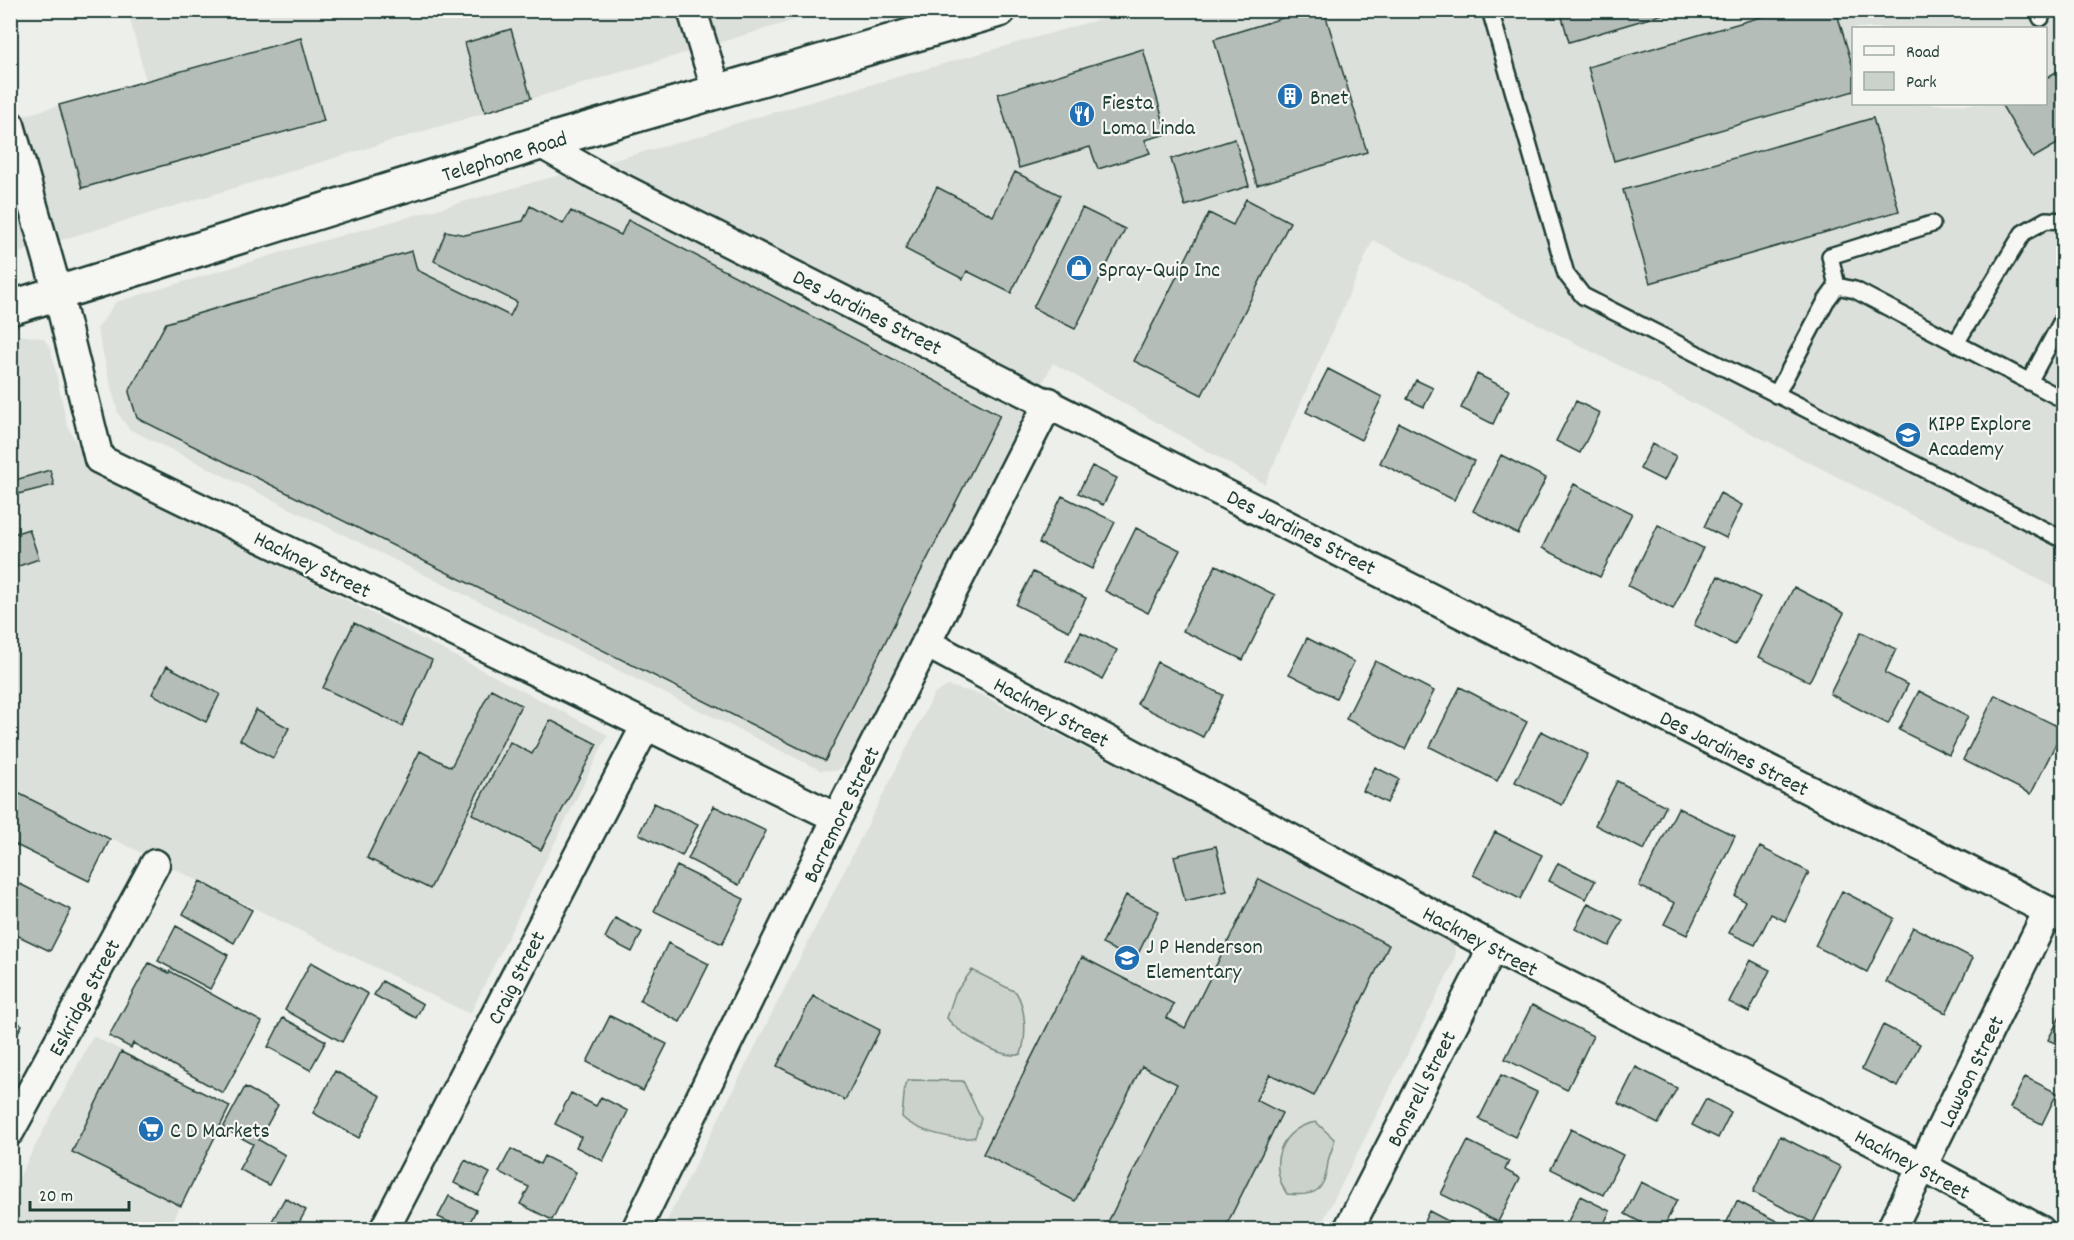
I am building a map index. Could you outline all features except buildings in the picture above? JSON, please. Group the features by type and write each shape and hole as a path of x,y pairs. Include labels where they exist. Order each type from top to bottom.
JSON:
{"main road":[{"name":"Telephone Road","path":"10,308 540,143 999,10"}],"street":[{"path":"692,10 717,92"},
{"name":"Hackney Street","path":"10,125 58,294 99,459 837,818"},
{"name":"Des Jardines Street","path":"540,143 605,179 1049,402 2056,915"},
{"name":"Barremore Street","path":"636,1230 837,818 1049,402"},
{"name":"Hackney Street","path":"926,643 1493,947 1923,1167 2040,1230"},
{"name":"Craig Street","path":"384,1230 646,725"},
{"name":"Eskridge Street","path":"10,1131 155,864"},
{"name":"Lawson Street","path":"1891,1230 2056,915"},
{"name":"Bonsrell Street","path":"1348,1230 1493,947"}],"lane":[{"path":"1490,10 1566,274 1583,296 2064,540"},
{"path":"1956,343 2023,233 2046,220 2064,221"},
{"path":"1838,286 1830,256 1932,224"},
{"path":"1776,395 1826,301 1838,286"},
{"path":"1838,286 1855,290 2064,400"},
{"path":"2029,382 2064,317"}],"shaded area":[{"path":"128,11 825,11 11,255 11,119 146,81"},
{"path":"1128,11 2063,11 2063,592 1373,240 1265,484 1053,363 852,758 837,771 820,770 129,429 118,414 97,329 116,302 296,248 701,136 730,125"},
{"path":"10,334 43,338 51,349 67,425 82,453 99,472 608,735 470,1014 11,789"},
{"name":"J P Henderson Elementary","path":"948,686 980,694 1451,937 1456,952 1453,964 1319,1229 662,1230 934,694"},
{"path":"93,1036 230,1106 169,1229 11,1230 11,1192"}],"green space":[{"path":"972,970 1016,992 1025,1022 1021,1054 1013,1055 993,1050 970,1038 947,1018 955,993"},
{"path":"909,1080 963,1081 981,1119 975,1137 958,1138 937,1134 917,1127 902,1117 905,1084"},
{"path":"1316,1122 1334,1139 1324,1180 1321,1186 1312,1193 1287,1194 1278,1171 1280,1149 1293,1132"}],"place":[{"name":"Bnet","path":"1290,96"},
{"name":"Fiesta Loma Linda","path":"1082,114"},
{"name":"Spray-Quip Inc","path":"1079,268"},
{"name":"KIPP Explore Academy","path":"1908,435"},
{"name":"J P Henderson Elementary","path":"1127,958"},
{"name":"C D Markets","path":"151,1129"}]}
